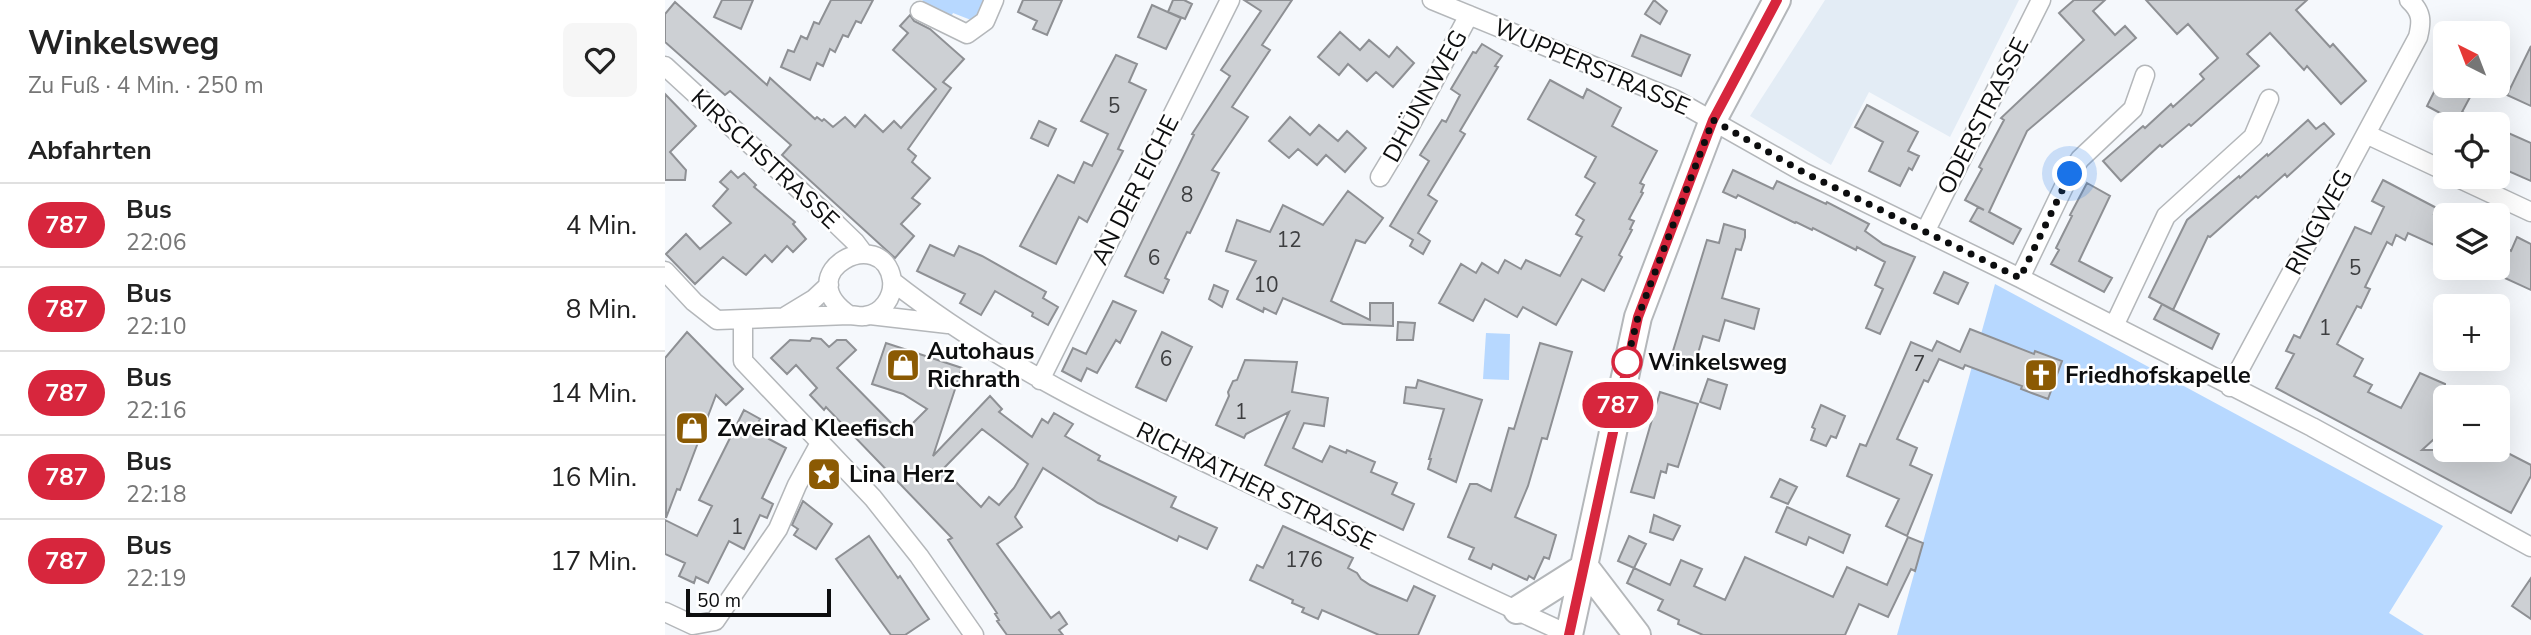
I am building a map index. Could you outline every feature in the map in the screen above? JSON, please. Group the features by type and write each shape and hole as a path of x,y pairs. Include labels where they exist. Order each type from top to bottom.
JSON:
{"main road":[{"path":"1569,635 1638,317 1713,120 1777,0"},
{"path":"1517,610 1585,567"},
{"path":"1585,567 1637,635"}],"street":[{"path":"920,12 967,34 985,21 994,0"},
{"name":"AN DER EICHE","path":"1039,380 1230,0"},
{"name":"WUPPERSTRASSE","path":"1432,0 1674,99 1803,172 2020,278 2312,427 2531,547"},
{"name":"ODERSTRASSE","path":"1925,232 2041,0"},
{"path":"2409,0 2422,21 2418,37 2366,134 2433,165"},
{"name":"DHÜNNWEG","path":"1380,177 1469,15"},
{"name":"KIRSCHSTRASSE","path":"665,66 835,223 864,254"},
{"path":"2020,278 2070,174 2080,159 2133,109 2145,75"},
{"path":"2114,326 2166,216 2253,137 2269,99"},
{"name":"RINGWEG","path":"2230,387 2366,134"},
{"path":"2482,189 2531,212"},
{"path":"665,271 694,302 717,320 849,315 866,317 881,310 890,297 892,281 887,268 877,258 864,254 849,256 837,264 829,277 829,292 836,306 849,315"},
{"name":"RICHRATHER STRASSE","path":"892,281 948,324 1039,380 1189,455 1569,635"},
{"path":"780,319 808,303 829,285"},
{"name":"RICHRATHER STRASSE","path":"870,315 948,324"},
{"path":"743,320 743,361 873,498 919,556 974,635"},
{"path":"665,612 693,625 715,621 778,529 797,485 820,443"}],"shaded area":[{"path":"923,0 989,0 981,15 971,20 953,13 950,19 918,6"},
{"path":"1825,0 2019,0 1950,137 1869,92 1831,165 1750,116"},
{"path":"1995,284 2443,526 2389,613 2424,635 1897,635"},
{"path":"1486,333 1510,334 1509,380 1483,379"}],"building":[{"path":"722,0 753,0 741,29 714,17"},
{"path":"831,0 873,0 861,23 856,21 848,37 843,35 835,52 830,49 823,66 817,63 810,80 781,67 788,50 794,52 801,36 807,39 814,22 819,24"},
{"path":"1023,0 1062,0 1047,35 1033,29 1037,21 1018,12"},
{"path":"1173,0 1184,0 1192,4 1185,19 1168,12"},
{"path":"1244,0 1292,0 1262,45 1270,50 1232,107 1248,117 1212,170 1219,173 1165,278 1169,280 1163,293 1125,276 1194,135 1192,134 1230,76 1221,70 1261,11"},
{"path":"1654,0 1667,11 1660,24 1645,14"},
{"path":"2074,0 2105,0 2093,11 2115,35 2125,26 2136,38 2027,131 1989,212 2021,229 2013,244 1970,221 1978,207 1984,210 1965,200 2004,120 2001,118 2084,40 2059,13"},
{"path":"2146,0 2307,0 2296,10 2330,47 2333,44 2366,81 2341,104 2307,66 2304,70 2270,33 2247,54 2259,66 2191,126 2189,124 2162,147 2160,145 2121,181 2103,161 2171,104 2173,107 2204,79 2200,74 2218,58 2188,24 2177,34"},
{"path":"675,2 767,85 770,78 815,119 824,119 833,127 845,117 855,127 865,115 883,132 894,121 901,128 936,89 893,50 908,33 900,26 910,15 914,21 930,29 964,59 943,82 951,88 908,149 916,156 912,162 930,178 912,198 920,204 901,224 914,236 895,258 782,155 791,145 730,91 725,95 665,42 665,14"},
{"path":"1152,5 1181,18 1166,49 1138,37"},
{"path":"1340,32 1360,50 1369,40 1389,57 1397,47 1414,63 1393,87 1376,72 1367,81 1348,64 1339,75 1318,57"},
{"path":"1641,35 1690,55 1681,76 1632,56"},
{"path":"1482,44 1502,56 1460,131 1465,134 1428,195 1437,201 1418,233 1430,241 1423,254 1410,246 1413,240 1390,226 1429,161 1420,155 1442,120 1446,122 1460,95 1451,89 1473,52 1476,53"},
{"path":"2531,46 2531,106 2510,96 2510,89"},
{"path":"1116,55 1137,64 1129,82 1146,90 1118,149 1123,151 1087,222 1079,217 1056,264 1020,246 1058,175 1074,183 1084,162 1092,166 1108,134 1081,121"},
{"path":"1550,80 1583,98 1587,89 1621,108 1612,126 1657,151 1640,183 1644,185 1641,192 1643,193 1629,219 1634,221 1630,229 1632,230 1619,255 1622,257 1604,291 1582,279 1556,325 1523,307 1517,317 1485,299 1473,321 1439,303 1461,264 1476,273 1482,263 1498,273 1505,260 1521,269 1526,260 1560,276 1582,237 1576,234 1584,220 1576,215 1595,183 1585,177 1596,157 1528,119"},
{"path":"665,94 696,126 670,152 686,170 685,180 665,180"},
{"path":"2433,94 2433,98 2470,98 2462,112 2438,112 2427,106"},
{"path":"1867,105 1918,132 1908,151 1919,156 1900,186 1869,171 1883,142 1855,127"},
{"path":"1290,117 1310,135 1319,125 1338,141 1347,131 1366,148 1345,172 1326,155 1317,165 1298,149 1289,158 1269,141"},
{"path":"2308,120 2316,129 2324,123 2334,134 2287,177 2285,174 2208,236 2173,310 2149,297 2187,220 2239,176 2240,178 2267,154 2268,156"},
{"path":"1039,121 1056,129 1048,146 1031,138"},
{"path":"2510,134 2531,143 2531,181 2510,172"},
{"path":"1733,170 1773,189 1777,181 1826,204 1827,202 1869,224 1865,231 1883,244 1915,257 1880,334 1866,328 1883,289 1875,285 1885,262 1738,195 1736,198 1723,192"},
{"path":"731,171 738,178 744,173 756,185 754,187 795,222 793,224 806,239 793,252 787,246 772,262 765,255 746,275 723,257 695,284 666,254 686,234 700,249 731,223 713,206 728,189 720,182"},
{"path":"2383,180 2433,206 2433,244 2408,233 2405,240 2396,235 2392,245 2387,242 2365,287 2370,289 2361,308 2357,306 2337,344 2363,359 2354,376 2372,385 2368,392 2401,408 2420,373 2445,384 2433,385 2433,440 2422,450 2433,450 2433,462 2510,462 2510,454 2531,465 2531,476 2511,513 2276,388 2294,354 2286,351 2294,335 2300,338 2355,227 2371,234 2384,207 2372,201"},
{"path":"2087,183 2110,196 2079,261 2112,278 2104,292 2051,264 2059,250 2056,248 2072,216 2070,215"},
{"path":"1348,191 1383,218 1365,243 1356,240 1331,301 1370,320 1370,303 1393,303 1393,326 1343,324 1283,298 1276,314 1264,308 1263,312 1237,299 1256,261 1226,251 1237,220 1270,232 1283,205 1323,225"},
{"path":"1724,224 1745,230 1745,237 1741,250 1736,249 1722,298 1759,309 1754,329 1725,320 1719,341 1703,336 1693,371 1669,364 1707,240 1719,243"},
{"path":"2517,237 2531,244 2531,290 2509,280 2511,251"},
{"path":"930,245 954,256 959,246 1046,292 1043,298 1058,307 1048,325 995,291 981,315 960,303 965,294 917,271"},
{"path":"1944,272 1968,283 1958,304 1934,293"},
{"path":"1214,285 1228,291 1222,307 1209,299"},
{"path":"1113,301 1136,311 1120,343 1116,340 1097,373 1087,368 1081,381 1062,371 1073,348 1086,354"},
{"path":"2162,304 2219,334 2212,349 2154,319"},
{"path":"1398,322 1415,323 1413,340 1397,340"},
{"path":"1970,329 2034,354 2035,351 2062,361 2048,399 2021,389 2022,386 1965,365 1963,369 1939,359 1928,382 1924,380 1897,439 1917,448 1910,465 1932,475 1907,536 1886,526 1899,499 1847,476 1860,444 1866,446 1911,342 1932,351 1937,341 1960,352"},
{"path":"687,332 743,389 726,405 716,395 680,490 677,489 666,518 665,358"},
{"path":"1162,332 1192,347 1166,401 1136,387"},
{"path":"812,338 821,339 829,347 837,340 846,340 856,350 837,368 902,434 927,409 903,394 872,384 886,343 962,368 933,456 990,396 1002,409 999,412 1032,437 1042,419 1048,423 1054,413 1073,424 1065,436 1100,456 1098,460 1176,497 1171,507 1217,528 1207,549 1179,536 1177,541 1098,503 1043,468 1015,517 1022,527 997,544 1051,618 1059,612 1067,624 1059,630 1063,635 1007,635 997,621 997,613 948,540 952,538 826,407 824,410 810,395 817,388 796,365 787,374 771,358 790,340 810,341","holes":["982,429 1028,464 1014,488 999,505 989,497 981,507 943,469"]},
{"path":"1540,343 1572,352 1547,439 1542,438 1528,486 1515,517 1556,535 1549,559 1544,557 1534,579 1529,576 1527,580 1493,564 1491,569 1469,559 1474,548 1448,537 1470,484 1477,484 1491,491 1509,428 1514,429"},
{"path":"1245,360 1297,362 1292,392 1328,398 1324,426 1304,423 1293,448 1322,462 1330,446 1375,462 1371,472 1397,483 1392,494 1414,504 1403,530 1265,465 1289,412 1246,434 1244,438 1216,425 1229,396 1228,392 1233,381 1237,380"},
{"path":"1708,379 1727,385 1720,409 1700,402"},
{"path":"1418,380 1482,400 1456,482 1428,469 1444,409 1404,403 1406,387 1416,388"},
{"path":"1660,392 1698,404 1678,467 1668,464 1666,473 1661,471 1654,498 1631,492"},
{"path":"1821,405 1845,416 1836,438 1831,436 1826,446 1811,440 1815,429 1812,427"},
{"path":"744,410 760,419 757,425 773,432 769,439 786,448 762,498 773,504 767,518 760,515 744,549 729,541 708,583 696,577 694,583 679,576 685,563 665,554 665,520 697,536 712,506 699,500"},
{"path":"1780,479 1797,487 1788,504 1771,497"},
{"path":"803,501 832,524 816,549 794,535 798,529 792,525"},
{"path":"1787,507 1850,535 1843,553 1809,537 1806,545 1776,532"},
{"path":"1654,515 1680,526 1673,540 1650,532"},
{"path":"1283,526 1353,558 1348,568 1370,585 1407,601 1414,586 1435,596 1418,635 1379,635 1322,610 1318,619 1302,612 1304,608 1292,603 1293,600 1250,580 1257,565 1263,568"},
{"path":"869,536 929,619 905,635 891,635 836,559"},
{"path":"1629,536 1646,544 1634,568 1618,561"},
{"path":"1908,537 1923,543 1915,571 1911,569 1888,617 1859,604 1845,635 1703,635 1678,624 1679,620 1658,610 1663,600 1627,583 1634,568 1670,585 1681,560 1702,569 1694,586 1725,600 1745,557 1833,597 1847,567 1887,585"},
{"path":"2531,578 2531,619 2512,606"}],"bus line":[{"name":"787","path":"1569,635 1638,317 1713,120 1777,0"}],"place":[{"name":"Winkelsweg","path":"1627,362"},
{"name":"Autohaus Richrath","path":"903,365"},
{"name":"Friedhofskapelle","path":"2041,375"},
{"name":"Zweirad Kleefisch","path":"692,428"},
{"name":"Lina Herz","path":"824,474"}],"route":[{"path":"1627,362 1626,365 1638,317 1713,120 1803,172 2020,278 2070,174"}]}
